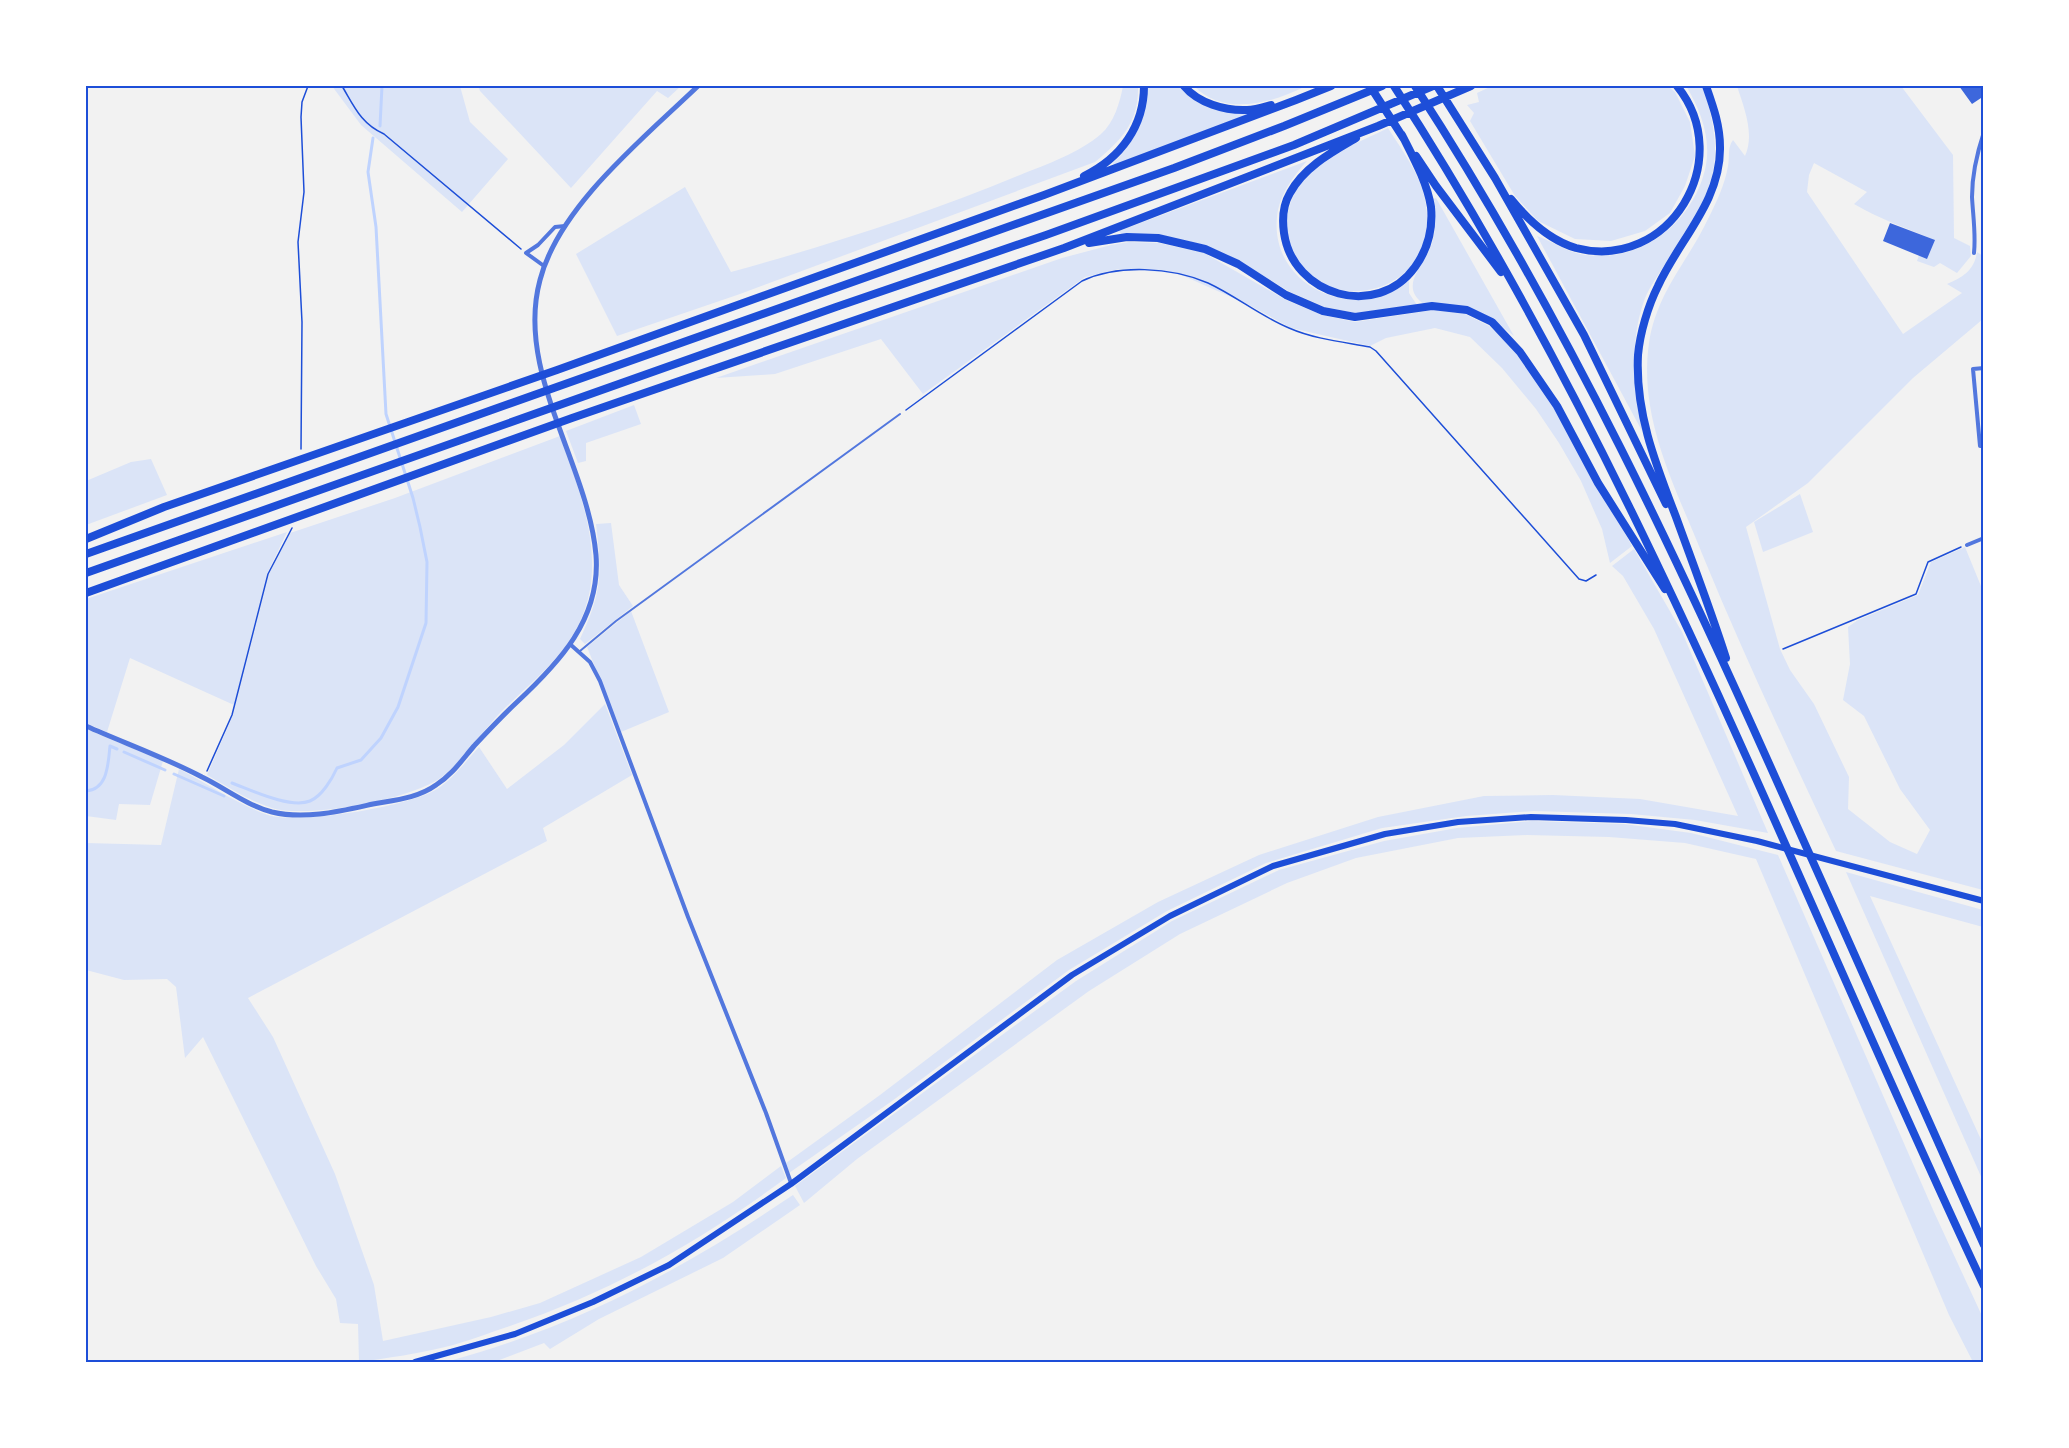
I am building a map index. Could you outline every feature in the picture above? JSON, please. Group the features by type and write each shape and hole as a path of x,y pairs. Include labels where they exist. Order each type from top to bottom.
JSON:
{"highway":[{"path":"1044,195 1089,173 1117,153 1127,142 1138,122 1144,99 1144,86"},
{"path":"1184,86 1190,93 1212,104 1228,108 1248,110 1296,100"},
{"path":"86,539 164,507 557,370 1044,195 1330,86"},
{"path":"1370,86 1436,186 1518,295"},
{"path":"86,554 1174,168 1382,86"},
{"path":"1394,86 1465,199 1571,392 1689,628 1983,1286"},
{"path":"1415,86 1438,120 1568,348 1656,519 1738,692 1983,1245"},
{"path":"86,573 1176,188 1303,141 1435,86 1495,178 1584,335 1685,544"},
{"path":"86,593 572,418 1064,248 1378,126 1471,86"},
{"path":"1495,178 1530,222 1544,233 1575,248 1613,250 1633,245 1651,236 1679,212 1691,193 1698,171 1701,145 1699,129 1690,104 1677,86"},
{"path":"1706,86 1718,119 1720,148 1718,172 1709,198 1658,286 1644,326 1638,354 1640,403 1649,444 1708,603 1738,692"},
{"path":"1378,126 1313,166 1290,193 1285,206 1283,220 1289,251 1308,278 1320,287 1336,293 1361,296 1374,294 1401,282 1414,269 1428,244 1431,206 1418,168 1402,135"},
{"path":"1064,248 1110,238 1158,238 1204,249 1238,264 1286,295 1323,311 1355,317 1432,306 1467,310 1492,322 1520,352 1557,406 1598,483 1689,628"}],"main road":[{"path":"415,1362 429,1360 515,1334 593,1302 669,1265 791,1184 1072,975 1170,916 1273,867 1385,834 1458,822 1531,816 1675,824 1841,861 1983,901"}],"street":[{"path":"86,726 158,755 247,802 272,812 329,814 416,795 436,786 452,772 500,718 557,664 584,622 596,578 596,557 587,503 549,398 538,354 536,310 539,283 544,266 565,226 583,202 609,172 698,86"},
{"path":"1974,253 1974,168 1983,132"},
{"path":"544,266 526,254 555,227 565,226"},
{"path":"1983,368 1972,369 1980,446 1983,446"},
{"path":"1967,545 1983,538"},
{"path":"571,645 590,662 600,681 679,896 766,1113 791,1184"}],"lane":[{"path":"579,651 616,621 900,414"}],"path":[{"path":"301,452 302,322 298,242 303,192 301,117 302,102 308,86"},
{"path":"342,86 363,121 372,129 384,134 526,254"},
{"path":"900,414 1082,281 1124,271 1177,274 1207,283 1291,329 1317,337 1370,347 1376,351 1579,579 1586,581 1596,575"},
{"path":"204,778 232,715 268,574 292,527"},
{"path":"1783,649 1916,594 1928,562 1967,545"}],"shaded area":[{"path":"332,86 460,86 470,122 508,159 462,212 361,125"},
{"path":"478,86 681,86 668,98 657,91 571,188 480,91"},
{"path":"1123,86 1138,86 1138,99 1132,121 1113,146 1095,162 740,294 617,336 576,254 685,187 731,272 804,251 949,203 1073,152 1093,141 1110,124"},
{"path":"1147,86 1181,86 1189,95 1253,113 1114,165 1113,163 1128,146 1139,128 1145,108"},
{"path":"1194,86 1306,86 1264,102 1234,104 1206,96"},
{"path":"1492,86 1668,86 1675,92 1690,122 1695,156 1685,186 1670,213 1645,231 1611,241 1575,239 1538,221 1515,196 1470,121 1474,113 1467,105 1479,102 1477,93"},
{"path":"1686,86 1703,86 1712,121 1714,168 1710,184 1691,223 1650,288 1639,320 1635,367 1642,431 1537,236 1575,253 1602,256 1623,253 1643,246 1661,235 1677,221 1690,205 1700,186 1707,155 1703,124"},
{"path":"1737,86 1901,86 1953,155 1954,238 1970,246 1971,256 1957,273 1940,263 1934,267 1917,261 1919,255 1927,258 1934,240 1854,204 1867,192 1814,163 1809,175 1807,192 1903,334 1962,293 1947,284 1958,279 1970,269 1977,252 1983,256 1983,319 1913,378 1808,483 1746,527 1780,649 1790,670 1814,704 1849,777 1848,809 1890,842 1917,854 1930,830 1900,789 1864,716 1843,700 1850,664 1848,627 1858,620 1918,595 1931,562 1965,547 1983,591 1983,890 1836,851 1735,630 1671,479 1654,426 1647,371 1653,325 1666,292 1712,211 1727,173 1731,143 1733,140 1745,156 1748,148 1749,130"},
{"path":"1388,128 1411,165 1424,194 1425,239 1412,265 1391,282 1366,290 1339,290 1315,280 1296,260 1287,231 1290,204 1303,181 1324,162"},
{"path":"1307,161 1288,187 1278,209 1279,242 1287,263 1302,280 1321,292 1343,298 1365,299 1388,294 1409,281 1409,293 1417,305 1355,313 1325,307 1290,292 1238,260 1205,245 1158,234 1121,234 1119,231"},
{"path":"1436,198 1514,336 1493,320 1466,307 1424,304 1413,290 1415,276 1433,240 1435,222 1433,199"},
{"path":"1129,242 1159,243 1204,253 1286,300 1322,315 1355,322 1433,310 1465,314 1489,326 1518,353 1555,407 1632,546 1610,563 1602,529 1581,481 1559,443 1536,409 1502,368 1470,337 1435,328 1386,338 1370,346 1291,328 1249,305 1177,273 1119,269 1085,277 923,394 881,339 775,374 716,378 1062,258"},
{"path":"634,405 641,424 586,443 586,461 578,463 566,431"},
{"path":"560,436 585,511 592,550 590,590 585,609 578,626 559,655 499,715 452,768 429,784 386,799 360,805 310,811 288,811 263,805 207,775 233,715 269,574 290,533 395,498"},
{"path":"151,459 167,495 86,525 86,481 131,462"},
{"path":"1800,494 1813,532 1763,552 1754,522"},
{"path":"611,523 619,585 633,606 585,644 580,639 593,608 599,583 596,524"},
{"path":"287,532 267,574 234,705 130,658 107,732 86,723 86,599"},
{"path":"1634,549 1682,632 1768,833 1695,820 1631,814 1534,811 1466,816 1382,828 1266,863 1167,911 1069,970 892,1101 789,1173 786,1163 880,1095 1057,960 1158,902 1259,855 1378,817 1484,796 1553,795 1640,799 1738,816 1654,629 1623,576 1612,566"},
{"path":"631,611 669,712 621,732 587,647"},
{"path":"605,704 632,775 543,828 547,841 248,998 273,1037 335,1174 374,1285 383,1341 491,1317 540,1303 641,1257 733,1202 781,1166 786,1178 687,1244 585,1297 453,1345 359,1362 358,1324 340,1323 336,1299 316,1266 203,1037 185,1058 176,987 167,979 124,980 86,970 86,843 161,845 179,769 245,805 268,815 283,817 304,818 354,812 404,802 424,795 449,780 479,747 507,789 564,745"},
{"path":"86,729 163,761 150,805 119,804 116,820 86,816"},
{"path":"1532,821 1624,824 1691,833 1778,855 1934,1212 1983,1318 1983,1362 1973,1362 1949,1315 1756,859 1685,843 1609,837 1527,835 1458,838 1356,858 1287,883 1180,934 1089,991 857,1159 804,1203 795,1186 1076,981 1172,921 1279,870 1384,841 1457,828"},
{"path":"1846,872 1983,910 1983,927 1870,896 1983,1144 1983,1181"},
{"path":"793,1195 800,1205 723,1258 599,1319 550,1349 544,1343 494,1362 446,1362 540,1331 627,1294 710,1248"}],"building":[{"path":"1959,86 1984,86 1984,96 1972,104"},
{"path":"1890,223 1935,240 1927,259 1883,241"}],"waterway":[{"path":"380,126 382,86"},
{"path":"232,783 271,798 292,803 310,801 319,795 337,768 361,760 381,738 398,707 426,623 427,562 413,498 386,414 376,227 368,172 373,138"},
{"path":"86,791 99,786 103,781 110,746 117,749"},
{"path":"124,752 165,770"},
{"path":"174,774 224,796"}]}
